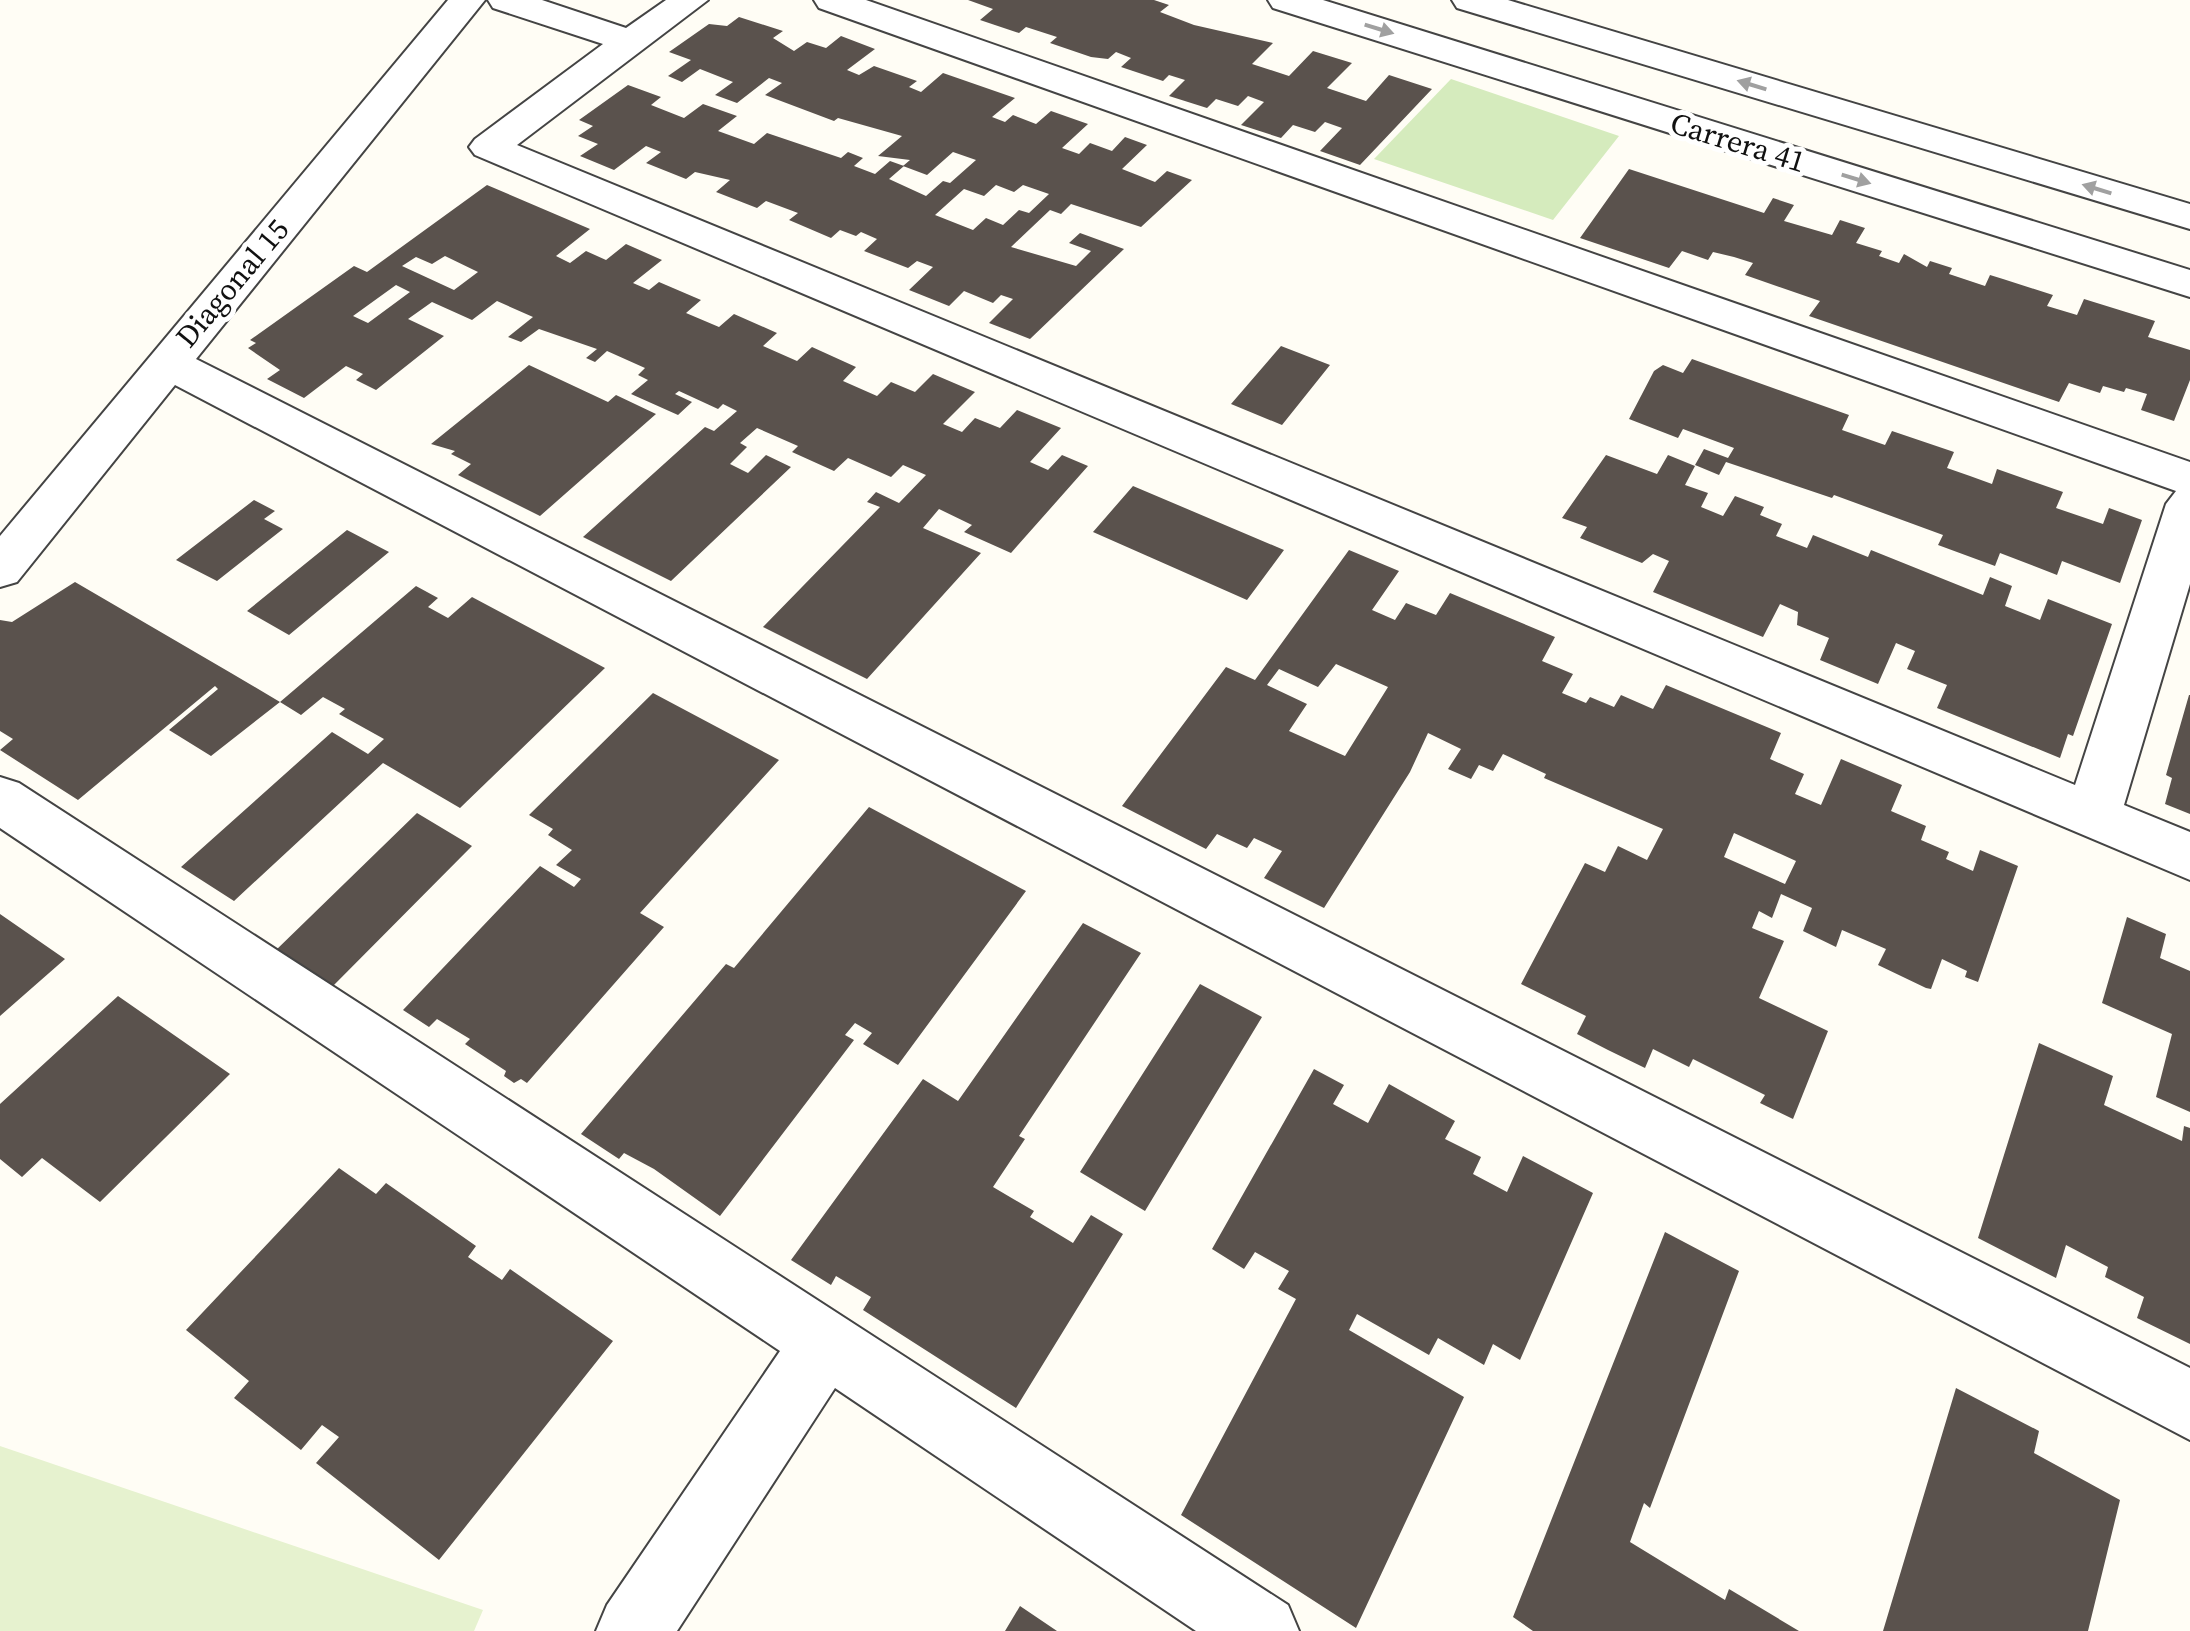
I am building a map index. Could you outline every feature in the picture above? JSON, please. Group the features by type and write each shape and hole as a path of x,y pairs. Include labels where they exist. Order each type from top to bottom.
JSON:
{"street":[{"name":"Diagonal 15","path":"0,569 166,362 467,0"},
{"path":"506,0 630,42"},
{"path":"690,0 490,147 2190,856"},
{"path":"832,0 2190,479"},
{"name":"Carrera 41","path":"1286,0 2190,284"},
{"name":"Carrera 41","path":"1470,0 2190,217"},
{"path":"166,362 2190,1405"},
{"path":"2094,816 2190,504"},
{"path":"0,799 1262,1631"},
{"path":"633,1631 826,1342"}],"green space":[{"path":"1451,79 1619,136 1553,220 1374,159"},
{"path":"0,1446 483,1610 474,1631 0,1631"}],"building":[{"path":"968,0 1154,0 1169,5 1160,12 1194,25 1273,43 1252,64 1289,76 1313,51 1352,63 1327,88 1366,101 1389,75 1432,89 1360,165 1320,151 1342,128 1325,122 1315,132 1293,125 1281,138 1241,125 1264,102 1248,96 1238,106 1216,99 1207,108 1169,96 1185,80 1169,75 1163,81 1121,67 1131,58 1116,52 1108,59 1091,57 1050,43 1057,37 1026,27 1019,33 980,20 993,9"},
{"path":"739,17 783,31 773,38 794,51 807,42 826,48 841,36 875,49 847,70 859,75 874,66 917,81 909,87 921,92 943,73 1015,98 992,117 1005,122 1013,115 1036,124 1051,111 1088,124 1062,148 1079,154 1090,143 1112,151 1125,137 1147,145 1122,169 1155,182 1167,171 1192,180 1141,227 1071,204 1061,214 1050,210 1011,247 1076,266 1091,251 1069,243 1080,233 1124,249 1030,339 989,323 1013,299 1001,295 993,303 964,291 949,306 909,290 933,267 917,261 908,268 864,251 877,239 861,232 856,236 840,230 831,238 789,220 798,213 766,201 757,208 716,192 730,180 695,172 686,179 646,163 661,152 646,146 614,170 580,156 598,144 578,136 593,126 579,120 628,85 661,97 651,105 684,118 703,104 737,116 718,131 754,144 767,133 841,158 848,152 863,158 854,166 875,174 890,161 903,166 910,160 878,156 902,136 838,118 834,121 765,95 782,83 769,78 737,103 715,95 733,82 700,69 682,82 668,76 691,60 669,52 709,24 727,26","holes":["953,152 976,160 950,183 943,181 926,196 889,179 904,166 927,175","996,185 1014,192 1023,185 1049,194 1029,213 1019,210 1003,225 986,218 973,230 935,215 964,189 984,196"]},
{"path":"1629,169 1764,213 1773,198 1794,205 1784,221 1832,235 1840,220 1865,228 1856,243 1882,251 1879,256 1899,263 1904,254 1927,267 1930,261 1952,268 1949,274 1985,286 1990,275 2053,295 2047,306 2077,315 2084,299 2155,321 2148,337 2190,350 2190,380 2174,421 2141,410 2147,394 2103,386 2100,393 2069,383 2059,402 1809,316 1820,301 1745,275 1753,263 1734,257 1713,252 1708,260 1682,251 1669,268 1580,238"},
{"path":"487,185 590,229 556,256 570,263 586,251 606,260 626,244 662,260 633,283 649,290 659,282 701,300 686,313 719,327 734,314 777,333 763,346 797,361 812,347 856,367 843,381 877,396 891,382 915,392 933,374 975,392 943,424 962,432 975,418 1000,428 1017,410 1061,428 1030,462 1048,470 1062,455 1088,466 1011,553 964,532 972,525 939,509 923,528 981,553 867,679 763,627 880,507 867,502 876,492 899,503 926,475 903,465 891,477 848,458 834,471 792,452 798,446 757,428 740,443 747,447 730,464 748,473 766,455 791,467 671,581 583,537 705,427 714,431 737,411 723,404 718,409 679,391 675,394 692,402 678,415 631,394 648,380 638,375 645,368 607,351 595,362 586,358 597,349 539,329 521,342 508,337 533,317 497,301 472,320 432,302 408,319 444,336 376,390 356,380 363,374 346,366 304,398 267,379 280,370 248,348 256,343 250,340 354,266 367,272","holes":["445,256 478,272 454,290 402,266 416,257 432,264","396,285 410,292 368,323 353,316"]},
{"path":"1281,346 1330,365 1282,425 1231,404"},
{"path":"1692,359 1849,415 1842,430 1885,445 1892,431 1954,452 1947,468 1992,484 1997,469 2063,492 2056,508 2103,524 2109,508 2142,520 2120,583 2062,561 2057,575 2000,553 1995,566 1938,545 1943,535 1834,495 1832,498 1726,462 1719,475 1695,465 1704,449 1728,458 1734,448 1683,429 1678,438 1629,419 1654,371 1663,365 1683,373"},
{"path":"529,365 608,402 616,395 656,414 540,516 458,475 471,464 451,454 455,451 431,444"},
{"path":"1606,455 1657,474 1668,455 1695,466 1685,485 1708,493 1701,507 1723,516 1735,496 1764,507 1760,515 1782,524 1776,536 1807,548 1813,535 1868,557 1871,550 1983,595 1990,577 2012,586 2005,606 2040,620 2048,599 2112,624 2073,736 2068,734 2060,758 1937,708 1947,685 1907,669 1915,651 1896,643 1878,684 1820,660 1829,638 1797,625 1798,612 1780,604 1763,637 1653,592 1669,561 1653,554 1642,563 1580,538 1587,527 1562,518"},
{"path":"1133,486 1284,550 1247,600 1093,532"},
{"path":"254,500 275,511 264,519 283,529 217,581 176,560"},
{"path":"347,530 389,552 289,635 247,611"},
{"path":"1349,550 1399,571 1372,610 1395,620 1406,603 1436,615 1450,593 1555,637 1542,661 1573,674 1562,693 1586,703 1590,697 1614,707 1621,695 1653,709 1666,685 1781,733 1770,759 1804,774 1795,794 1821,805 1841,759 1902,785 1891,811 1926,826 1921,840 1949,852 1946,859 1973,871 1980,850 2018,866 1978,982 1965,977 1967,971 1942,959 1931,989 1926,988 1878,965 1886,949 1842,930 1836,947 1803,931 1812,908 1781,894 1772,918 1759,911 1752,928 1784,941 1759,998 1828,1031 1793,1119 1760,1103 1765,1095 1693,1059 1689,1067 1653,1049 1645,1068 1608,1050 1577,1034 1586,1016 1521,984 1585,863 1605,872 1618,846 1647,860 1663,829 1544,778 1546,774 1503,754 1493,771 1479,765 1471,779 1448,769 1461,749 1428,733 1410,772 1324,908 1264,878 1282,851 1254,838 1247,848 1217,834 1206,849 1122,806 1226,667 1255,680","holes":["1336,664 1388,687 1345,756 1289,731 1307,704 1267,685 1279,669 1318,687","1734,833 1796,861 1785,884 1724,857"]},
{"path":"75,582 280,702 211,756 169,730 218,689 215,686 78,800 0,750 13,739 0,731 0,620 12,622"},
{"path":"416,586 438,598 428,607 448,618 472,597 605,668 460,808 383,763 234,901 181,867 332,732 368,754 384,739 339,714 345,709 323,697 301,715 280,702"},
{"path":"653,693 779,760 640,913 664,927 527,1083 521,1079 514,1083 504,1076 506,1071 465,1044 470,1039 437,1019 429,1027 403,1010 540,866 574,887 581,879 556,865 572,850 548,835 553,829 529,815"},
{"path":"2189,695 2190,814 2165,804 2172,778 2166,775"},
{"path":"869,807 1026,891 898,1065 863,1044 872,1033 855,1023 845,1035 854,1040 720,1216 654,1169 624,1153 619,1159 581,1134 726,964 734,968"},
{"path":"417,813 472,846 330,989 274,952"},
{"path":"0,914 65,959 0,1016"},
{"path":"2127,917 2166,934 2160,958 2190,971 2190,1112 2156,1097 2172,1034 2102,1003"},
{"path":"1083,923 1141,953 1019,1136 1025,1139 993,1187 1034,1211 1030,1217 1073,1243 1091,1215 1123,1234 1016,1408 863,1310 871,1297 836,1276 831,1285 791,1260 923,1079 958,1101"},
{"path":"1200,984 1262,1017 1145,1211 1080,1172"},
{"path":"118,996 230,1074 100,1202 42,1158 22,1177 0,1159 0,1104"},
{"path":"2039,1043 2113,1076 2104,1105 2182,1141 2184,1126 2190,1128 2190,1344 2137,1318 2144,1297 2105,1277 2108,1267 2066,1245 2056,1278 1978,1238"},
{"path":"1314,1069 1344,1085 1333,1104 1368,1123 1389,1084 1455,1121 1445,1139 1481,1157 1473,1174 1507,1192 1523,1156 1593,1193 1520,1360 1493,1344 1484,1365 1438,1338 1429,1355 1357,1314 1349,1330 1464,1397 1356,1628 1181,1515 1296,1299 1278,1289 1289,1271 1255,1252 1244,1269 1212,1249"},
{"path":"339,1168 376,1194 386,1183 476,1246 468,1257 502,1280 510,1269 613,1341 439,1560 316,1463 339,1437 322,1425 301,1450 234,1398 249,1381 186,1330"},
{"path":"1665,1232 1739,1271 1650,1508 1644,1503 1630,1542 1725,1600 1729,1589 1799,1631 1533,1631 1513,1617"},
{"path":"1956,1388 2039,1431 2034,1453 2120,1500 2088,1631 1883,1631"},
{"path":"1020,1606 1057,1631 1005,1631"}]}
